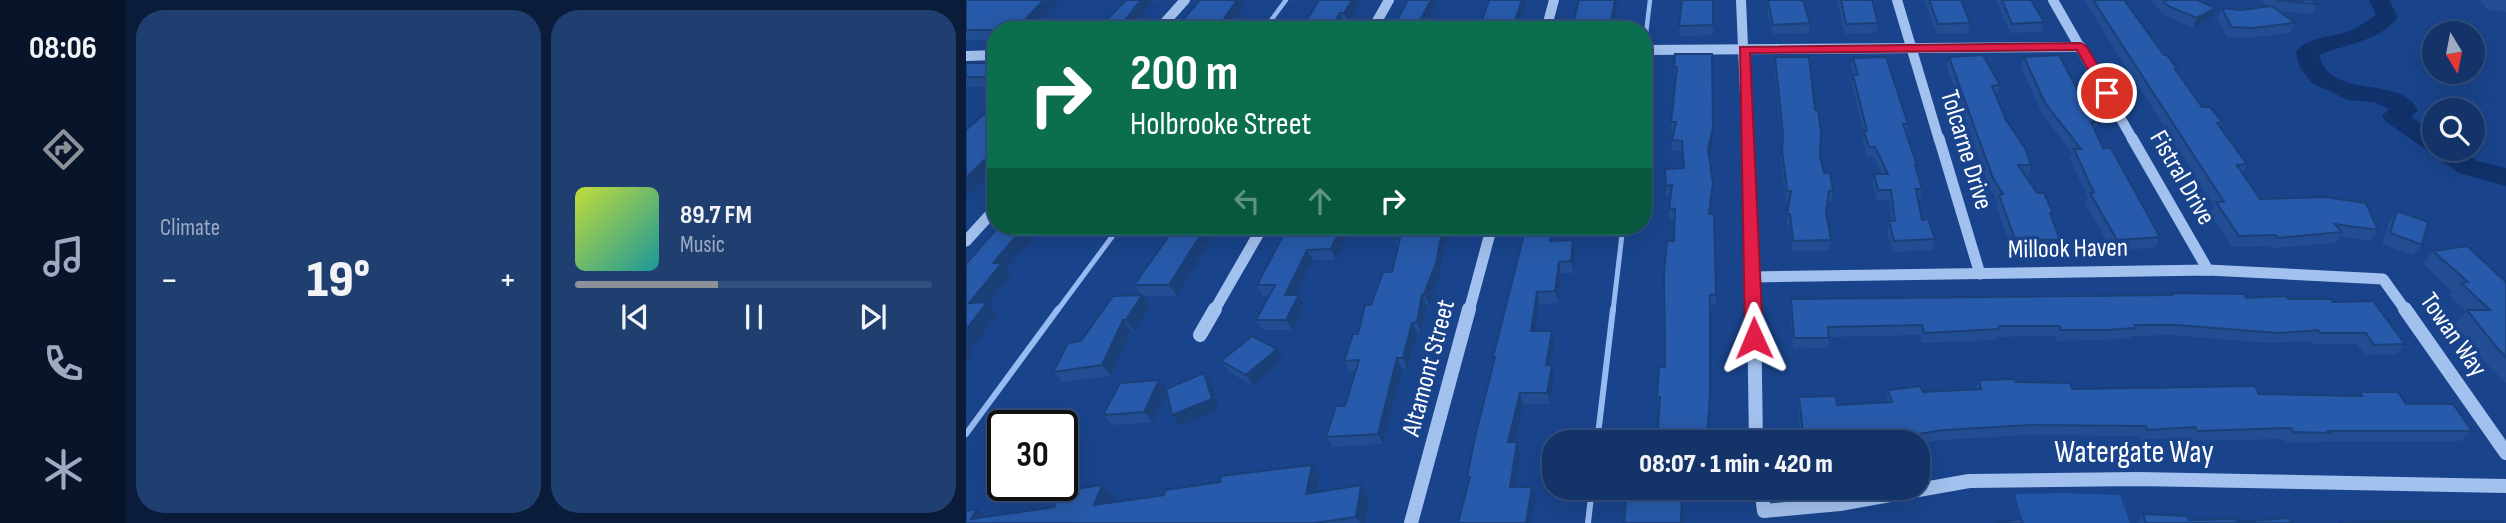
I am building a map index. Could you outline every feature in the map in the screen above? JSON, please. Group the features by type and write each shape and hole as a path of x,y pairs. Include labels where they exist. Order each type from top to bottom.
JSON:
{"street":[{"path":"1166,21 1185,0"},
{"path":"1377,21 1389,0"},
{"path":"1548,21 1554,0"},
{"path":"1741,0 1753,277 1756,430"},
{"name":"Tolcarne Drive","path":"1896,0 1980,274"},
{"name":"Fistral Drive","path":"2053,0 2208,270"},
{"path":"1652,50 2081,47"},
{"path":"966,56 987,55"},
{"path":"966,241 987,218"},
{"path":"1200,335 1258,235"},
{"name":"Altamont Street","path":"1411,523 1490,235"},
{"name":"Millook Haven","path":"1753,277 2208,270 2383,279"},
{"name":"Towan Way","path":"2383,279 2506,453"},
{"name":"Watergate Way","path":"1930,488 1969,481 2177,480 2506,486"},
{"name":"Watergate Way","path":"1763,500 1764,511 1862,500"}],"shaded area":[{"path":"2015,494 2120,495 2130,523 2023,523"}],"building":[{"path":"966,0 1044,0 1024,21 987,21 987,30 966,30"},
{"path":"1126,0 1141,0 1124,21 1106,21"},
{"path":"1200,0 1237,0 1222,21 1182,21"},
{"path":"1319,0 1352,0 1335,21 1306,21"},
{"path":"1408,0 1431,0 1420,21 1397,21"},
{"path":"1489,0 1522,0 1515,21 1482,21"},
{"path":"1579,0 1615,0 1611,21 1574,21"},
{"path":"1682,0 1713,0 1713,25 1679,26"},
{"path":"1803,0 1810,23 1773,25 1768,1"},
{"path":"1841,0 1872,0 1878,23 1846,24"},
{"path":"1929,0 1961,0 1970,23 1938,24"},
{"path":"2002,0 2031,0 2044,22 2012,24"},
{"path":"2093,0 2124,0 2164,55 2167,55 2202,107 2210,107 2222,122 2217,123 2247,164 2237,165 2260,199 2325,197 2366,203 2378,230 2335,224 2342,232 2278,238 2276,235 2239,236 2216,202 2224,202"},
{"path":"2163,0 2197,0 2216,8 2197,18 2168,6"},
{"path":"2275,0 2312,0 2317,4"},
{"path":"2272,6 2295,23 2253,28 2231,27 2222,8 2241,10"},
{"path":"1675,54 1712,54 1713,127 1708,149 1713,183 1709,214 1714,214 1716,295 1710,295 1707,430 1658,430 1659,367 1665,367 1664,272 1667,241 1674,241 1675,209 1669,208 1672,185 1666,186 1665,169 1684,168 1682,141 1672,140 1676,122 1671,122 1677,67 1674,67"},
{"path":"1983,55 2000,85 1992,86 2006,120 2025,148 2031,165 2018,165 2037,193 2044,193 2060,240 2015,239 1999,195 2003,194 1993,178 1949,57"},
{"path":"2059,55 2088,110 2098,122 2091,122 2103,148 2111,148 2160,237 2117,240 2090,193 2094,193 2074,149 2081,149 2045,103 2024,57"},
{"path":"1775,57 1809,57 1815,110 1818,110 1821,132 1820,156 1824,173 1830,173 1833,191 1829,191 1826,212 1831,240 1793,241 1790,214 1787,214 1791,191 1787,191 1782,150 1783,135"},
{"path":"1886,57 1908,124 1903,124 1922,189 1916,189 1922,220 1928,219 1935,239 1894,241 1889,221 1895,221 1891,190 1878,190 1874,174 1888,174 1875,147 1869,147 1864,131 1867,131 1853,75 1858,75 1853,58"},
{"path":"966,63 987,63 987,77 966,77"},
{"path":"987,111 987,158 966,178 966,130"},
{"path":"2397,211 2428,222 2422,245 2390,233"},
{"path":"991,235 1017,235 993,263 1002,263 969,303 987,302 966,330 966,264"},
{"path":"1170,235 1200,235 1169,285 1134,285"},
{"path":"1283,235 1338,235 1331,249 1307,250 1285,295 1299,295 1286,320 1256,320 1275,285 1257,285"},
{"path":"1396,235 1442,235 1436,263 1422,294 1417,322 1412,323 1403,358 1397,358 1378,434 1326,437 1336,406 1345,406 1359,360 1344,361 1353,334 1358,334 1365,305 1371,305 1383,272 1392,272 1400,238 1394,239"},
{"path":"1524,235 1551,235 1550,241 1573,240 1571,261 1559,262 1555,291 1537,292 1531,331 1552,331 1546,365 1552,365 1547,393 1520,393 1508,442 1517,442 1510,487 1532,487 1526,523 1458,523 1470,477 1467,477"},
{"path":"2467,246 2506,282 2506,357 2467,310 2490,310 2461,283 2468,282 2433,251"},
{"path":"2171,293 2244,294 2246,298 2286,296 2288,299 2331,299 2333,302 2373,301 2405,344 2374,345 2366,333 2320,333 2318,330 2278,333 2176,325 2135,325 2136,328 2106,330 2061,330 2059,326 1999,326 2000,329 1924,333 1922,325 1828,327 1829,338 1794,338 1791,299 2172,295"},
{"path":"1142,295 1126,320 1123,320 1102,365 1053,372 1068,343 1081,341 1113,296"},
{"path":"1252,336 1277,349 1246,375 1221,361"},
{"path":"1204,373 1212,399 1172,415 1166,389"},
{"path":"2015,379 2016,382 2070,383 2072,389 2255,386 2259,394 2362,396 2360,392 2398,392 2406,404 2453,404 2472,431 2328,431 2330,433 2293,432 2291,428 2197,431 2195,427 2147,430 2146,426 2030,425 1930,432 1930,430 1803,430 1799,397 1836,396 1837,405 1892,402 1888,390 1920,386 1923,392 1981,389 1979,380"},
{"path":"1159,380 1144,412 1103,415 1120,383"},
{"path":"1312,465 1306,494 1361,485 1356,517 1315,523 966,523 966,511 977,509 971,519 1054,507 1057,501 1078,501 1078,489 1102,485 1094,505 1164,495 1165,490 1220,482 1221,476"},
{"path":"1626,500 1682,500 1681,523 1624,523"},
{"path":"2143,514 2187,516 2189,520 2236,519 2237,522 2289,518 2292,523 2146,523"},
{"path":"2021,519 2023,523 1997,523"},
{"path":"2503,522 2504,523 2338,523"}],"waterway":[{"path":"1271,21 1286,0"},
{"path":"1648,21 1650,0"},
{"path":"2379,0 2387,17 2356,37 2335,40 2307,52 2311,68 2320,78 2356,95 2378,95 2405,107 2406,110 2394,116 2422,136"},
{"path":"2459,161 2468,167 2506,177"},
{"path":"1057,311 1113,235"},
{"path":"1613,311 1622,235"},
{"path":"966,434 1058,309"},
{"path":"1599,430 1613,309"},
{"path":"1588,523 1591,500"}],"route":[{"path":"1754,338 1744,49 2081,47 2107,93"}]}
